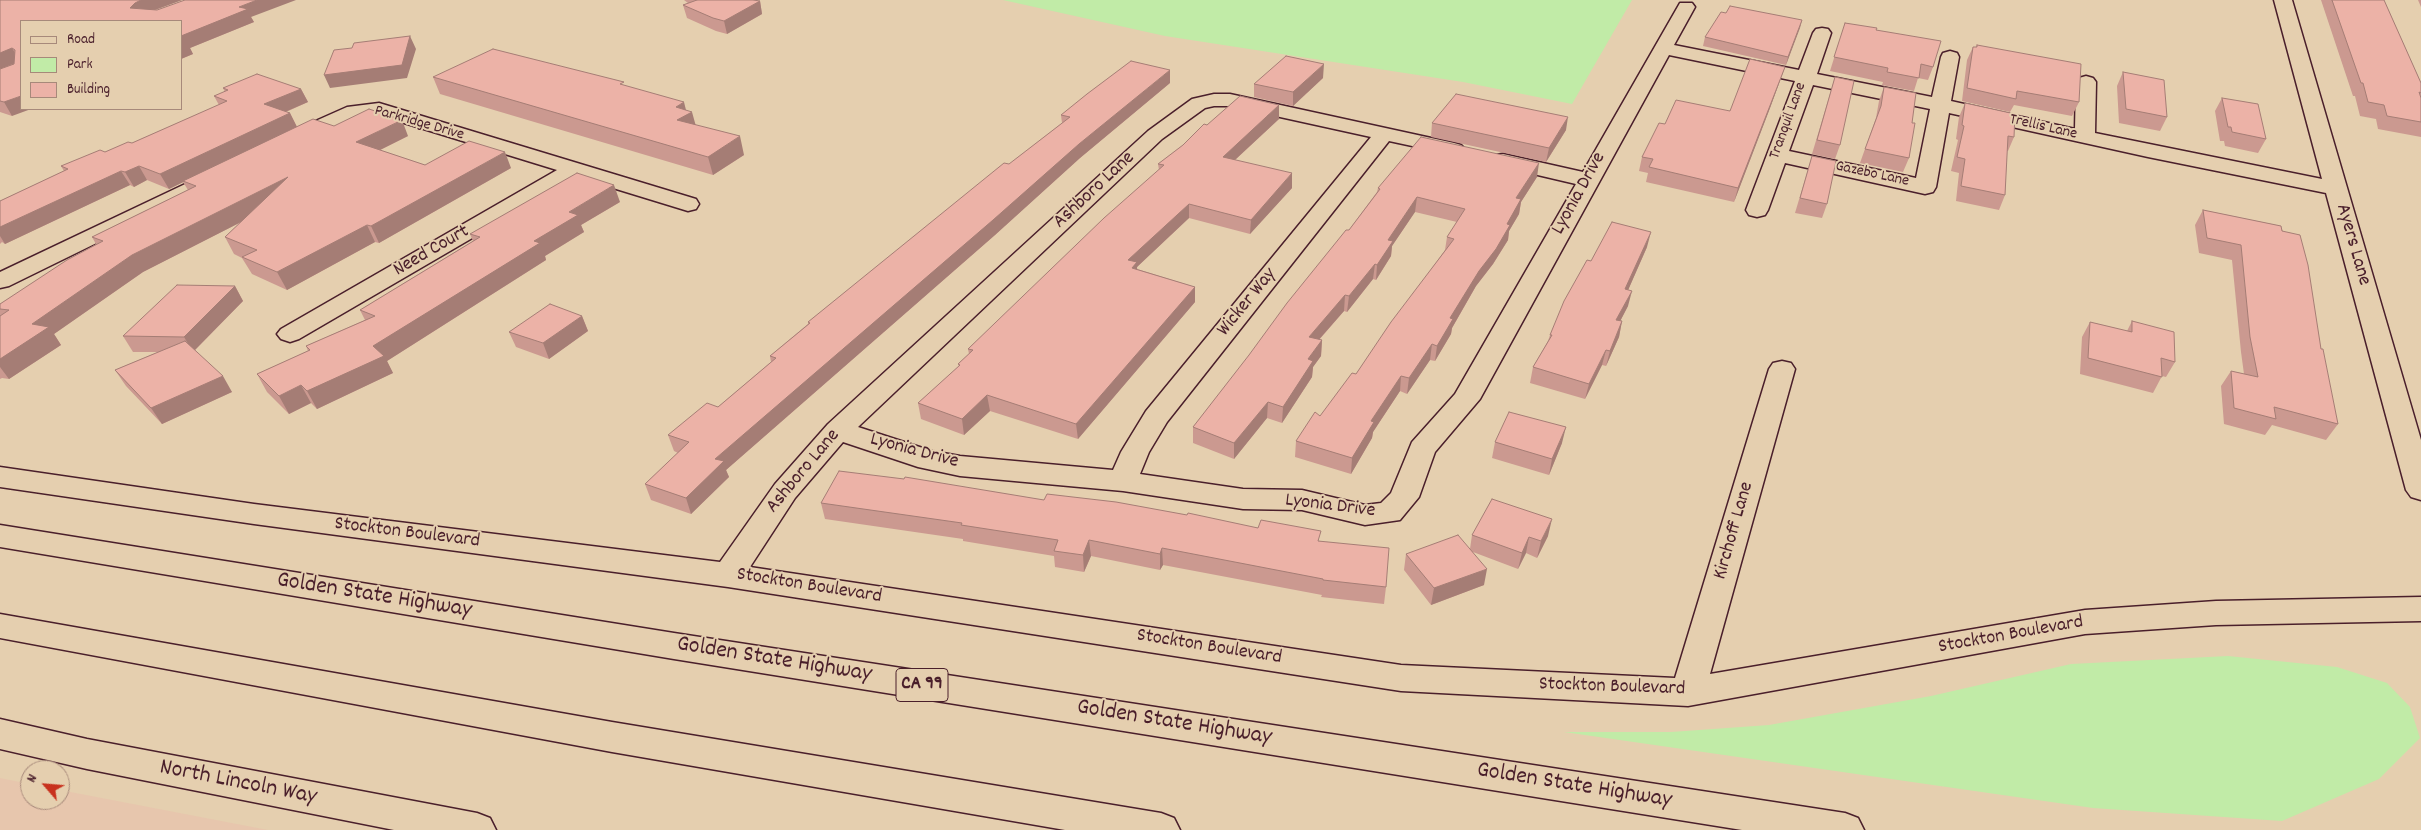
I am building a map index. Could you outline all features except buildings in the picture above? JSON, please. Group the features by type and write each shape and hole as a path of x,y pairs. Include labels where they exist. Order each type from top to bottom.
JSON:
{"main road":[{"name":"Ayers Lane","path":"2283,0 2421,490"},
{"name":"Lyonia Drive","path":"838,430 928,460 960,466 1123,481 1243,499 1302,500 1365,515 1389,513 1404,497 1422,449 1466,399 1686,7"},
{"name":"Tranquil Lane","path":"1757,210 1822,33"},
{"name":"Trellis Lane","path":"1663,48 1806,76 2085,137 2336,188"},
{"name":"Gazebo Lane","path":"1777,155 1925,187 1950,57"},
{"path":"2085,137 2086,82"},
{"name":"Ashboro Lane","path":"728,575 785,492 838,430 1155,135 1199,103 1214,100 1230,100 1385,133 1588,180"},
{"name":"Parkridge Drive","path":"276,147 337,117 368,108 379,109 688,204"},
{"name":"Wicker Way","path":"1123,481 1135,452 1156,418 1385,133"},
{"path":"0,281 241,164"},
{"name":"Need Court","path":"290,334 573,170"},
{"name":"Kirchoff Lane","path":"1688,692 1782,369"},
{"name":"Stockton Boulevard","path":"0,477 264,515 728,575 1401,678 1688,692 2085,622 2216,613 2421,609"},
{"name":"Golden State Highway","path":"0,536 674,646 1845,830"},
{"path":"0,626 622,738 1161,830"},
{"name":"North Lincoln Way","path":"0,734 87,754 477,830"}],"shaded area":[{"path":"0,778 20,782 20,810 70,810 70,792 268,830 0,830"}],"green space":[{"path":"1003,0 1632,0 1572,104 1463,82 1165,36"},
{"path":"2228,656 2337,667 2387,683 2410,707 2420,738 2379,779 2282,821 2093,808 1564,732 1671,732 1769,725 1931,696 2071,664"}]}
